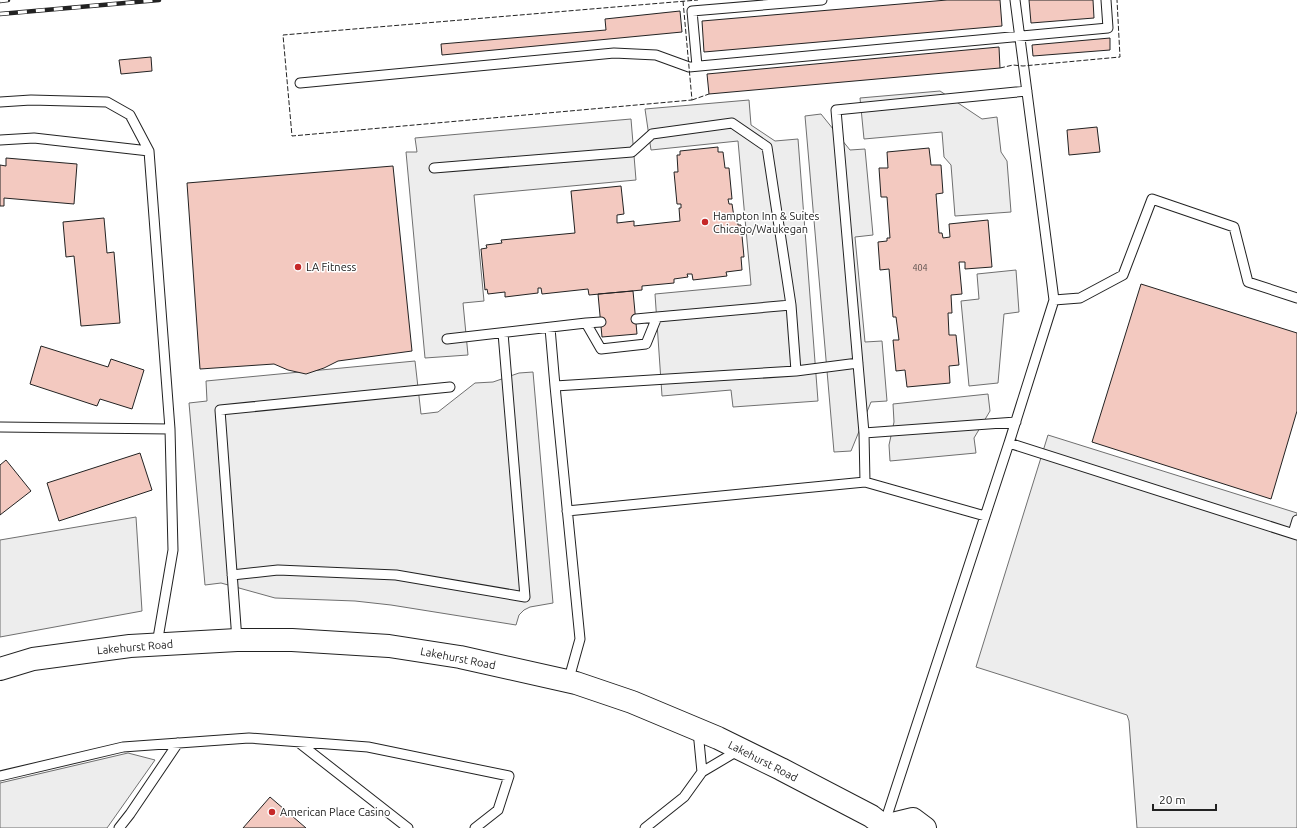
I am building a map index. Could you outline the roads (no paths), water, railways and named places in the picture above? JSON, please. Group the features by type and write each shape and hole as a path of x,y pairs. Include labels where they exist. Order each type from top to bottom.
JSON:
{"street":[{"name":"Lakehurst Road","path":"0,669 33,659 130,646 237,640 292,640 388,646 460,657 568,682 632,702 698,730 781,769 871,816 884,827"},
{"path":"884,827 913,819 925,828"}],"lane":[{"path":"697,66 692,12 822,0"},
{"path":"884,827 1016,422 1054,300 1015,0"},
{"path":"300,83 614,53 656,55 689,67 1108,28 1106,0"},
{"path":"865,482 864,433 836,110 1027,91"},
{"path":"0,102 31,100 107,102 130,115 148,151 170,429 173,550 157,644"},
{"path":"434,168 632,152 652,134 732,123 767,147 791,305 796,371"},
{"path":"0,140 34,138 148,151"},
{"path":"1054,300 1080,298 1123,275 1152,199 1234,227 1248,282 1297,298"},
{"path":"636,319 791,305"},
{"path":"586,323 600,349 646,344 657,317"},
{"path":"447,339 600,322"},
{"path":"550,328 580,639 568,682"},
{"path":"232,575 278,570 396,575 525,597 503,333"},
{"path":"555,386 796,371 858,363"},
{"path":"237,640 220,410 450,387"},
{"path":"864,433 1016,422"},
{"path":"0,427 170,429"},
{"path":"1009,443 1295,534 1297,520"},
{"path":"567,511 865,482 985,516"},
{"path":"698,730 702,772"},
{"path":"0,776 123,747 249,738 368,747 509,776 498,810 475,828"},
{"path":"298,742 408,828"},
{"path":"119,828 178,743"},
{"path":"645,828 684,797 702,772 740,749"}],"railway":[{"path":"0,1 8,0"},
{"path":"0,14 159,0"}],"place":[{"name":"Hampton Inn & Suites Chicago/Waukegan","path":"705,222"},
{"name":"LA Fitness","path":"298,267"},
{"name":"American Place Casino","path":"272,812"}]}
